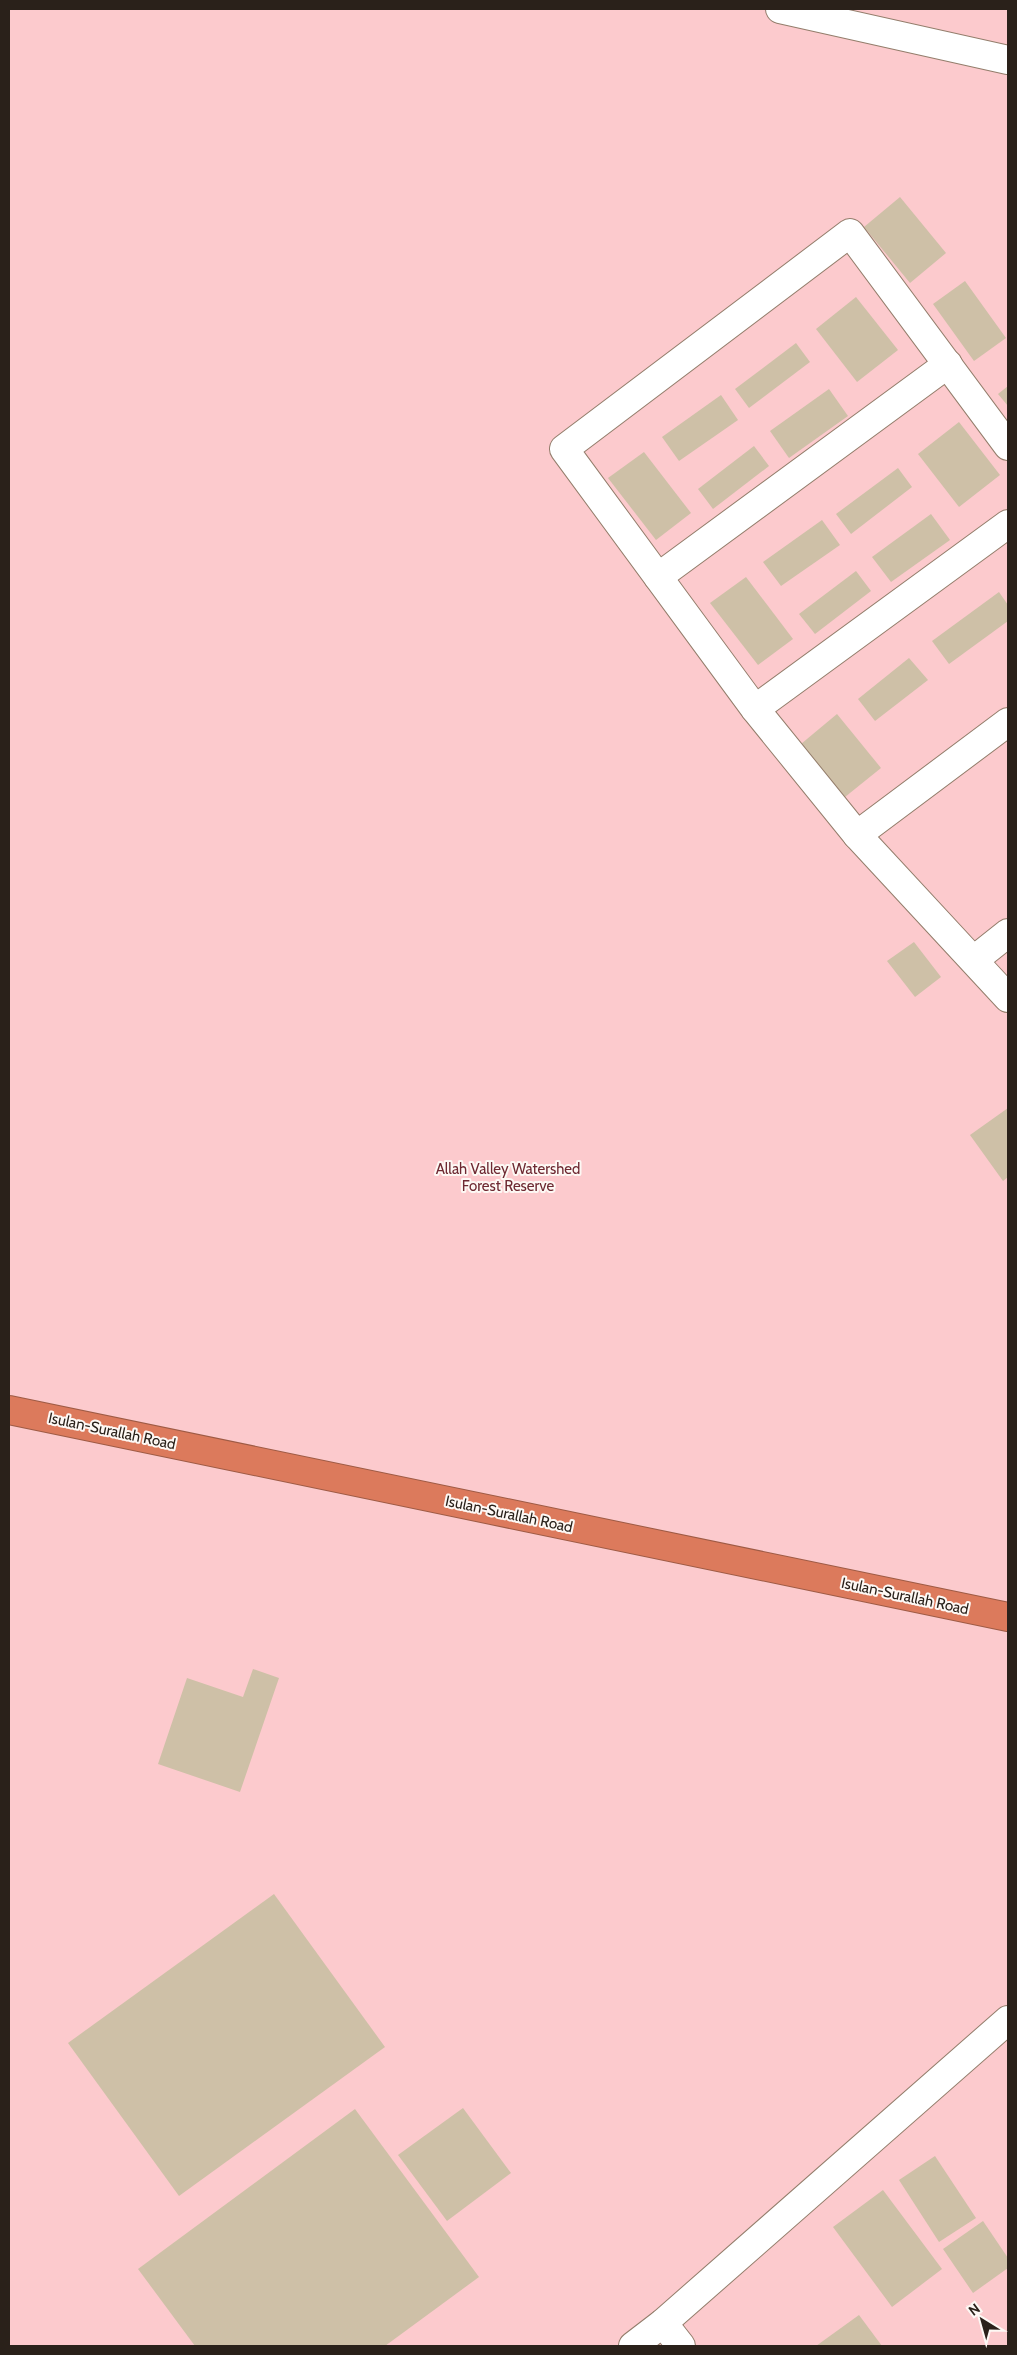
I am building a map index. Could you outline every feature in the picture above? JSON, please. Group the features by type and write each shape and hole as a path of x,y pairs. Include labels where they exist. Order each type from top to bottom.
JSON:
{"highway":[{"name":"Isulan-Surallah Road","path":"9,1410 1008,1617"}],"street":[{"path":"780,9 1008,60"},
{"path":"1008,446 850,233 564,449 755,709 857,835 1008,998"},
{"path":"658,577 948,364"},
{"path":"755,709 1008,524"},
{"path":"857,835 1008,722"},
{"path":"974,960 1008,932"},
{"path":"633,2346 663,2323 1008,2020"},
{"path":"663,2323 681,2346"}],"green space":[{"name":"Allah Valley Watershed Forest Reserve","path":"9,9 1008,9 1008,2346 9,2346"}],"building":[{"path":"900,197 946,253 910,283 864,227"},
{"path":"965,281 1006,338 974,361 933,304"},
{"path":"856,297 898,350 857,382 816,329"},
{"path":"796,343 810,362 749,408 735,389"},
{"path":"1008,386 1008,406 998,394"},
{"path":"829,389 848,416 789,458 770,431"},
{"path":"721,395 738,420 679,461 662,437"},
{"path":"959,422 1000,475 959,507 918,454"},
{"path":"754,446 769,466 713,509 698,489"},
{"path":"644,452 691,513 656,540 608,478"},
{"path":"898,468 912,487 851,534 836,514"},
{"path":"931,514 950,540 891,582 872,557"},
{"path":"822,520 840,545 781,586 763,562"},
{"path":"856,571 871,591 815,634 799,614"},
{"path":"746,577 793,639 758,665 710,603"},
{"path":"999,592 1008,605 1008,621 949,664 932,641"},
{"path":"909,658 928,680 875,721 858,699"},
{"path":"837,714 881,768 845,797 801,744"},
{"path":"914,942 941,977 915,997 887,961"},
{"path":"1008,1108 1008,1177 1003,1181 970,1135"},
{"path":"253,1669 279,1678 240,1792 158,1764 187,1678 243,1697"},
{"path":"274,1894 385,2047 179,2196 68,2043"},
{"path":"463,2108 511,2173 447,2221 398,2155"},
{"path":"355,2109 479,2277 385,2346 195,2346 138,2269"},
{"path":"935,2156 976,2218 939,2242 899,2180"},
{"path":"883,2190 942,2269 892,2307 833,2227"},
{"path":"983,2221 1008,2258 1008,2268 973,2293 943,2249"},
{"path":"859,2315 882,2346 816,2346"}]}
